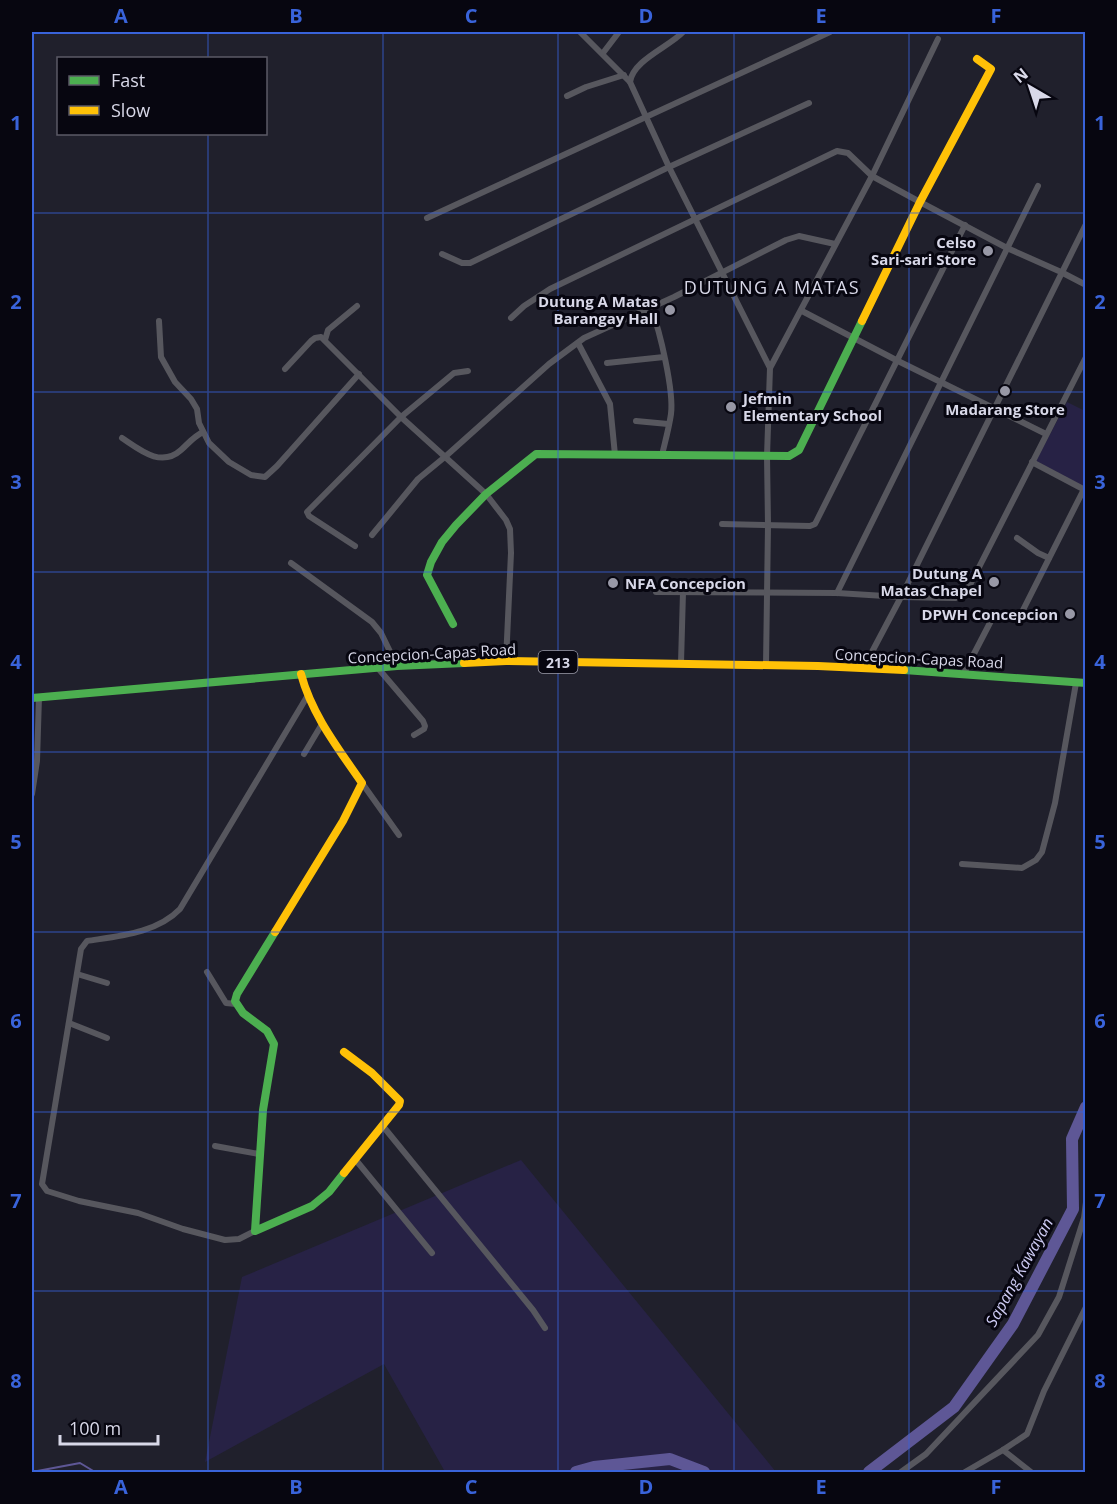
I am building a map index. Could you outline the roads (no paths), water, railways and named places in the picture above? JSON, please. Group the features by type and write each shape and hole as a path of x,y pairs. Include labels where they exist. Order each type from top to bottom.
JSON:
{"street":[{"path":"580,32 630,82 669,167 770,369"},
{"path":"603,53 619,32"},
{"path":"630,82 635,68 683,32"},
{"path":"427,218 830,32"},
{"path":"766,665 767,456 770,369 872,176 938,39"},
{"path":"453,624 429,579 428,569 442,542 486,494 536,454 789,456 799,450 920,202 991,69 977,59"},
{"path":"567,96 586,87 624,75"},
{"path":"442,254 462,263 470,263 669,167 809,103"},
{"path":"511,318 524,306 550,289 837,151 848,153 872,176 920,202 1007,248 1086,285"},
{"path":"837,593 1038,186"},
{"path":"864,667 1086,224"},
{"path":"722,524 810,526 815,524 965,225"},
{"path":"372,535 418,479 549,363 578,343 786,240 799,236 835,244"},
{"path":"325,340 328,330 357,306"},
{"path":"651,308 659,329 671,406 662,455"},
{"path":"802,311 1046,434"},
{"path":"159,321 161,357 175,382 197,409 203,432 209,443 229,462 251,476 265,477 359,374"},
{"path":"285,369 315,338 321,337 401,417 500,508 510,529 511,580 506,661"},
{"path":"578,343 610,404 615,455"},
{"path":"607,363 664,357"},
{"path":"656,592 837,593 955,598 962,596 971,583 1086,357"},
{"path":"355,546 309,516 307,512 401,417 454,374 468,371"},
{"path":"636,421 668,424"},
{"path":"122,438 143,452 164,458 178,453 194,436 203,432"},
{"path":"1020,616 1085,489 1032,462"},
{"path":"1017,538 1049,558"},
{"path":"291,563 372,622 378,628 397,666"},
{"path":"681,663 683,592"},
{"path":"964,673 993,617 1003,614 1034,618"},
{"name":"Concepcion-Capas Road","path":"35,698 397,666 506,661 864,667 1081,683"},
{"path":"377,668 423,721 424,729 414,735"},
{"path":"301,674 322,724 399,835"},
{"path":"962,864 1022,868 1036,860 1042,852 1081,683"},
{"path":"308,695 180,909 163,923 122,936 87,941 81,949 42,1187 47,1191 80,1201 138,1213 183,1229 225,1240 239,1239 312,1206 329,1192 400,1101 372,1073 344,1052"},
{"path":"32,794 37,761 35,698"},
{"path":"304,754 322,724"},
{"path":"255,1231 259,1154 267,1078 275,1046 272,1037 264,1027 241,1012 236,1004 237,994 344,821 362,783"},
{"path":"207,972 226,1003 236,1004"},
{"path":"77,974 107,982"},
{"path":"69,1023 107,1038"},
{"path":"382,1125 526,1301 545,1328"},
{"path":"215,1146 259,1154"},
{"path":"355,1159 432,1253"},
{"path":"901,1473 926,1454 1038,1335 1059,1297 1082,1226 1086,1202"},
{"path":"965,1473 1022,1438 1030,1428 1044,1391 1085,1311"},
{"path":"1004,1450 1031,1473"}],"waterway":[{"name":"Sapang Kawayan","path":"869,1472 954,1407 1013,1324 1073,1209 1072,1139 1086,1107"},
{"name":"Sapang Kawayan","path":"576,1472 594,1467 670,1459 704,1472"},
{"path":"32,1472 80,1463 95,1472"}],"place":[{"name":"Celso Sari-sari Store","path":"988,251"},
{"name":"Dutung A Matas Barangay Hall","path":"670,310"},
{"name":"Madarang Store","path":"1005,391"},
{"name":"Jefmin Elementary School","path":"731,407"},
{"name":"Dutung A Matas Chapel","path":"994,582"},
{"name":"NFA Concepcion","path":"613,583"},
{"name":"DPWH Concepcion","path":"1070,614"}],"district":[{"name":"DUTUNG A MATAS","path":"772,287"}]}
